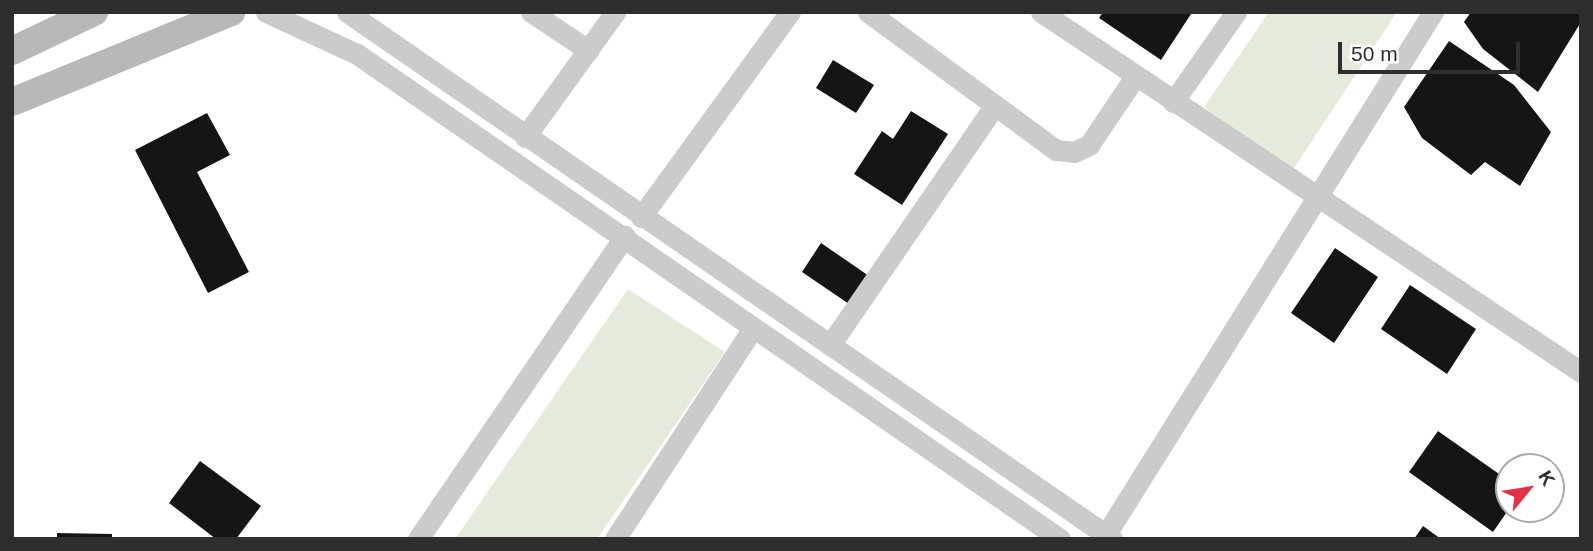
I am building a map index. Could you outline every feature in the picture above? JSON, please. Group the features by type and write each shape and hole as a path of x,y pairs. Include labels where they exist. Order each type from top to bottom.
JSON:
{"street":[{"path":"12,51 94,12"},
{"path":"12,102 231,12"},
{"path":"266,12 357,54 625,236 752,330 1060,539"},
{"path":"347,12 1107,537 1313,195 1433,12"},
{"path":"531,12 587,50"},
{"path":"525,137 615,12"},
{"path":"642,217 790,12"},
{"path":"868,12 1056,150 1074,152 1089,145 1134,78"},
{"path":"1041,12 1134,78 1581,372"},
{"path":"1173,102 1236,12"},
{"path":"830,345 995,105"},
{"path":"418,539 625,236"},
{"path":"615,539 752,330"}],"green space":[{"path":"1269,12 1397,12 1292,171 1204,107"},
{"path":"628,289 725,352 597,539 455,539"}],"building":[{"path":"1103,12 1191,14 1161,60 1099,18"},
{"path":"1471,12 1581,12 1581,22 1538,92 1483,49 1464,22"},
{"path":"1449,41 1514,85 1551,132 1520,186 1485,162 1471,175 1422,138 1404,107"},
{"path":"833,60 874,85 856,113 816,88"},
{"path":"911,111 948,134 902,205 854,174 882,131 893,139"},
{"path":"207,113 230,155 197,172 249,272 208,293 135,150"},
{"path":"821,243 869,276 849,304 802,272"},
{"path":"1335,248 1378,277 1334,343 1291,313"},
{"path":"1410,285 1476,329 1447,374 1381,329"},
{"path":"1438,431 1495,471 1495,523 1499,523 1493,532 1409,472"},
{"path":"200,461 261,506 236,539 216,539 169,503"},
{"path":"1423,526 1441,539 1414,539"},
{"path":"57,533 112,534 112,539 57,539"}]}
